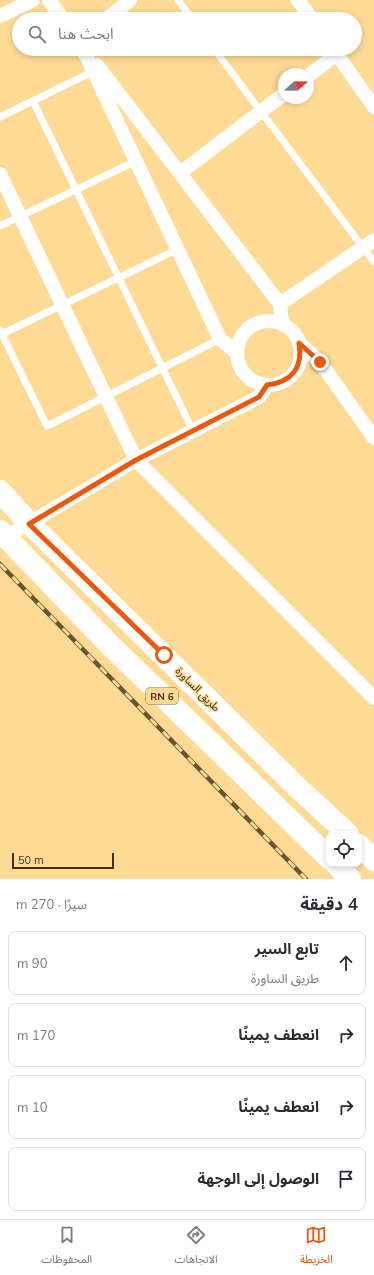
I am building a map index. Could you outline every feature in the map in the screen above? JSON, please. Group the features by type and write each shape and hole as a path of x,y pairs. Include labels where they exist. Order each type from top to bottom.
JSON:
{"main road":[{"name":"طريق الساورة","path":"0,490 29,524 298,788 345,831"},
{"name":"RN 6","path":"3,534 110,646 326,853"}],"street":[{"path":"0,16 33,0"},
{"path":"49,0 58,12"},
{"path":"115,12 130,0"},
{"path":"298,0 307,12"},
{"path":"87,56 220,339 237,353"},
{"path":"89,56 280,304 282,324"},
{"path":"314,71 330,56"},
{"path":"338,56 374,107"},
{"path":"180,173 278,99"},
{"path":"0,174 136,460 374,698"},
{"path":"280,304 368,243"},
{"path":"299,343 301,353 299,364 294,373 287,380 277,384 267,385 257,383 242,371 238,362 237,353 239,342 244,333 252,326 262,322 282,324 292,332 299,343 320,362 374,438"},
{"path":"3,534 29,524 136,460 259,397 267,385"}],"lane":[{"path":"178,0 187,12"},
{"path":"219,56 261,112 368,243 374,262"},
{"path":"0,117 94,71"},
{"path":"32,101 193,431"},
{"path":"0,226 136,161"},
{"path":"178,249 62,305 1,332 46,426 220,339"}],"railway":[{"path":"0,564 306,879"}],"route":[{"path":"164,655 29,524 136,460 259,397 267,385 277,384 287,380 294,373 299,364 301,353 299,343 320,362"}]}
